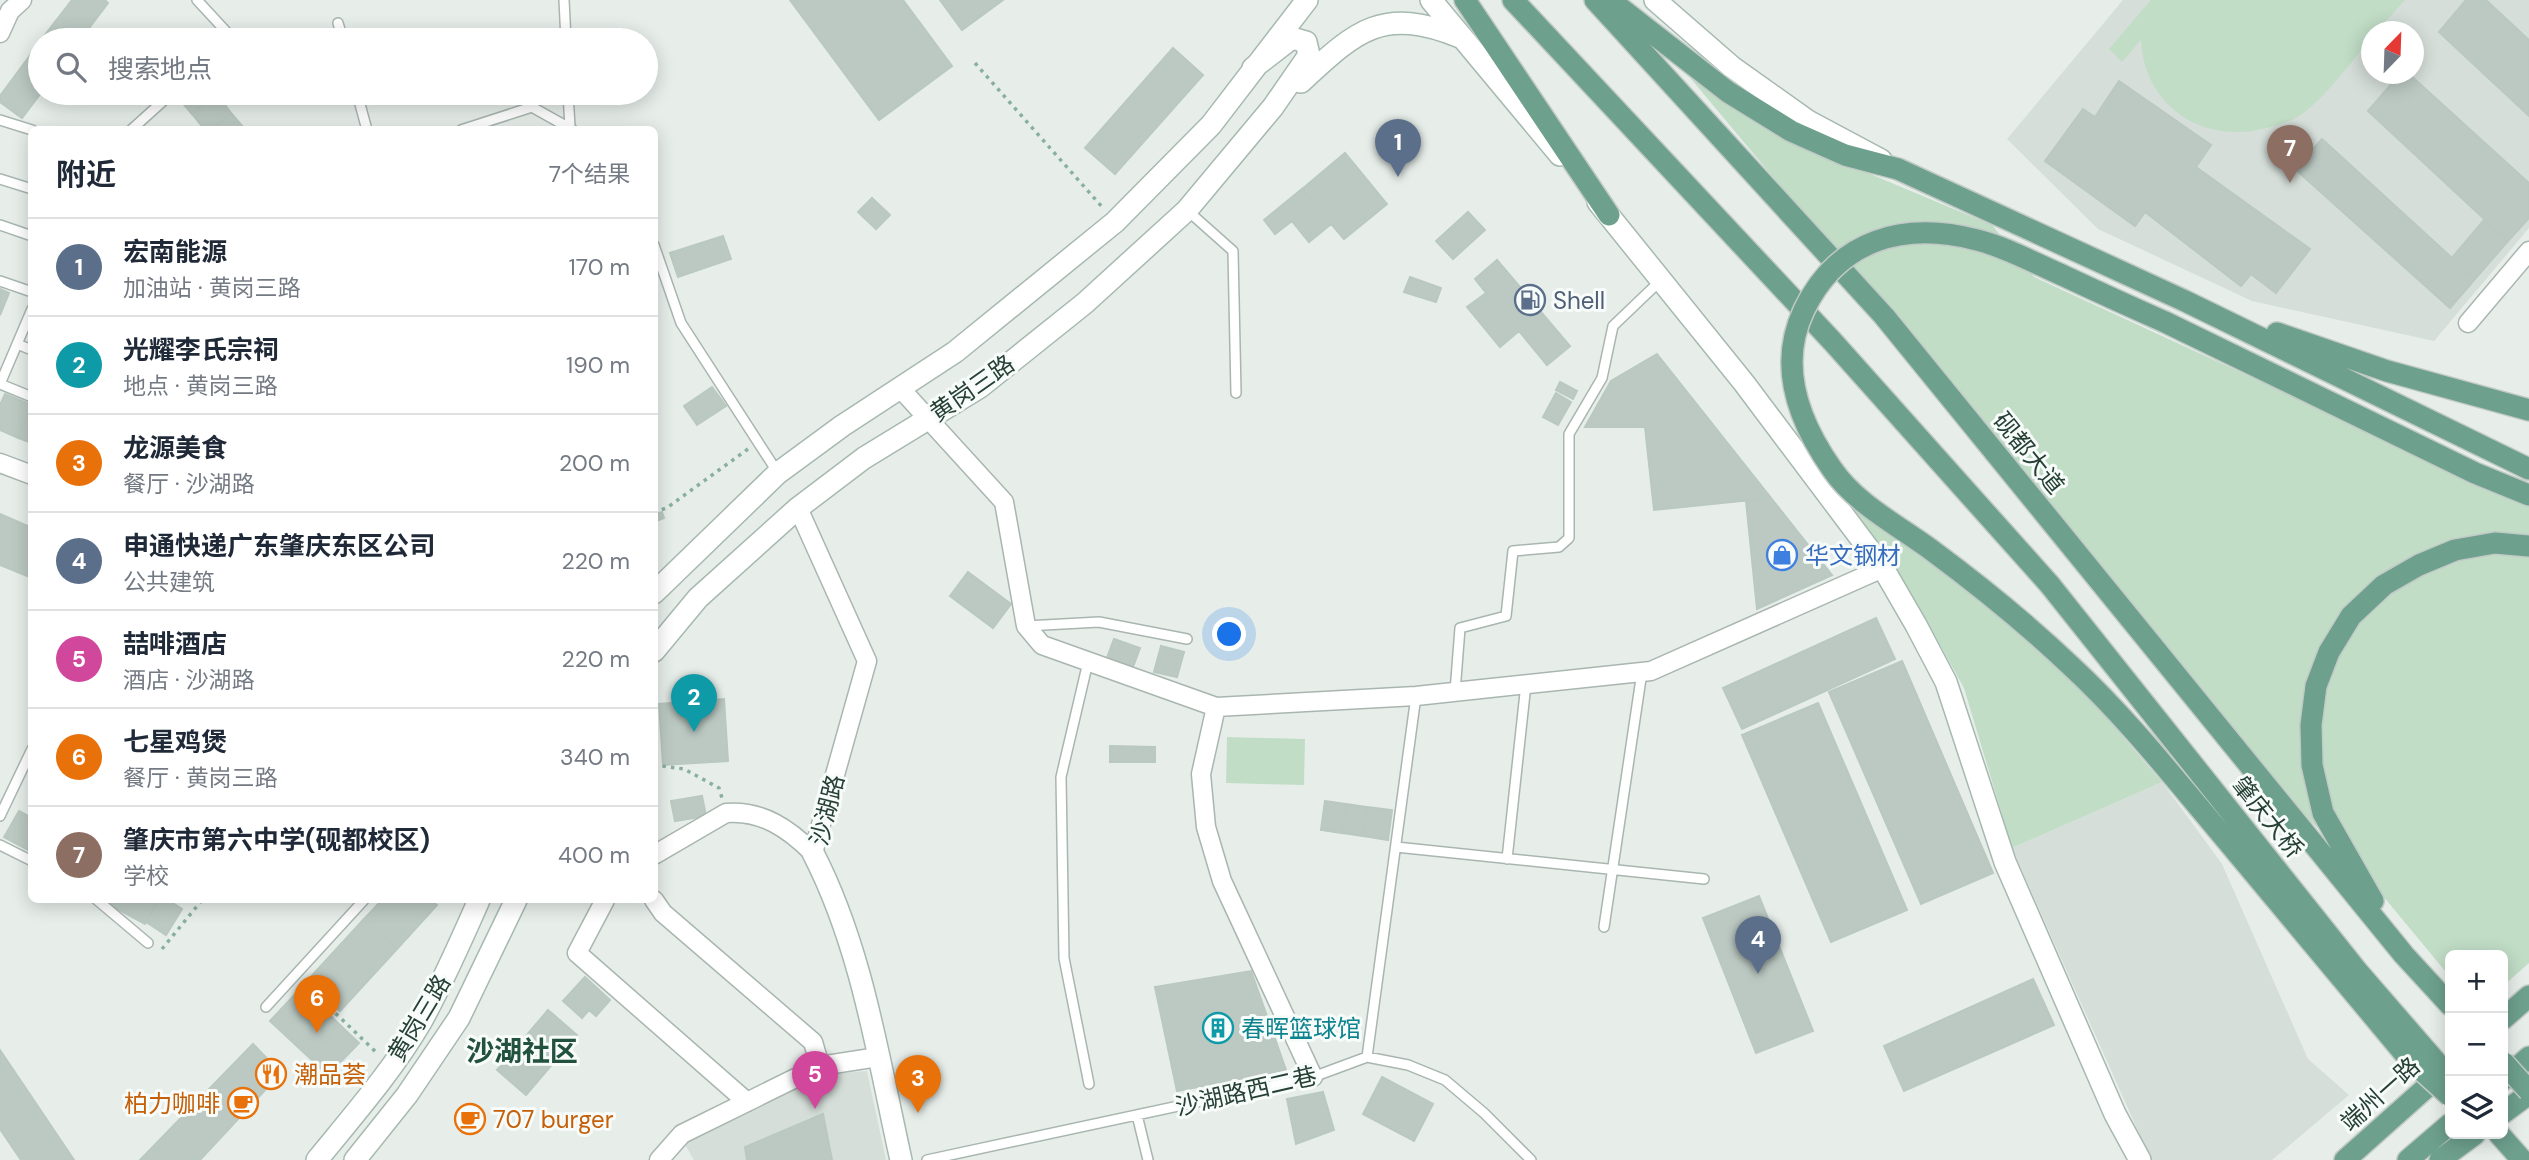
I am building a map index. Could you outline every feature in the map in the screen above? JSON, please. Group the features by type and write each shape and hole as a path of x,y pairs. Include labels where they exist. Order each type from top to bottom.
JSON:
{"main road":[{"path":"1253,68 1307,0"},
{"path":"1431,0 1744,383 1883,568 1946,682 2005,862 2110,1101 2140,1160"},
{"path":"1465,0 1609,215"},
{"name":"肇庆大桥","path":"1513,0 1833,342 2050,585 2358,972 2448,1076"},
{"name":"砚都大道","path":"1595,0 1884,316 2404,955"},
{"path":"1610,0 1728,92 1791,131 1845,155 1898,169"},
{"path":"1655,0 1732,67 1808,121 1898,169 2185,301 2529,469"},
{"path":"1273,107 1352,36 1368,28 1389,24 1415,24 1462,37"},
{"path":"1253,68 1293,38 1306,42 1309,55 1273,107"},
{"name":"黄岗三路","path":"658,589 778,473 842,426 955,352 1115,222 1211,125 1253,68"},
{"name":"黄岗三路","path":"658,646 698,598 798,508 864,458 980,387 1085,303 1187,209 1273,107"},
{"path":"2445,1091 2409,1059 2147,745 2074,669 2004,605 1864,502 1834,472 1798,409 1792,350 1799,321 1812,294 1830,269 1862,247 1880,239 1908,233 1940,233 1978,240 2016,254 2165,322 2476,473 2529,495"},
{"path":"2185,301 2386,370 2529,410"},
{"path":"2445,1000 2404,955 2323,813 2312,765 2311,724 2316,687 2329,652 2351,616 2384,585 2419,565 2455,550 2495,543 2529,546"},
{"name":"沙湖路","path":"813,853 830,886 856,963 901,1160"},
{"name":"黄岗三路","path":"317,1160 361,1106 419,1024 447,972 478,903"},
{"name":"黄岗三路","path":"355,1160 407,1095 459,1018 515,903"},
{"path":"2508,1015 2529,996"},
{"path":"2508,1076 2529,1057"},
{"path":"2508,1068 2529,1092 2508,1109"},
{"name":"端州一路","path":"2345,1160 2445,1070"},
{"path":"2408,1160 2445,1128"},
{"path":"2440,1160 2468,1139"},
{"path":"2501,1139 2518,1156"}],"street":[{"path":"0,33 11,4"},
{"path":"2468,323 2529,251"},
{"path":"900,388 1004,502 1026,626 1042,645 1216,707 1416,696 1651,671 1883,568"},
{"path":"0,463 28,474"},
{"name":"沙湖路","path":"798,508 867,661 813,853"},
{"path":"1216,707 1201,774 1206,827 1222,881 1313,1077"},
{"path":"658,853 726,813 740,812 772,821 796,835 813,853"},
{"path":"603,903 577,953 747,1102"},
{"path":"656,903 663,913 813,1042 820,1066"},
{"path":"659,1160 681,1134 820,1066 878,1057"}],"lane":[{"path":"197,0 222,28"},
{"path":"564,0 565,28"},
{"path":"338,23 339,28"},
{"path":"135,126 159,105"},
{"path":"360,105 366,126"},
{"path":"569,105 572,126"},
{"path":"473,126 532,107 568,126"},
{"path":"0,120 28,129"},
{"path":"0,179 28,188"},
{"path":"1187,209 1233,251 1236,393"},
{"path":"0,225 28,235"},
{"path":"658,257 681,323 778,473"},
{"path":"1455,692 1460,628 1506,616 1513,551 1559,547 1569,538 1569,434 1602,378 1613,326 1661,280"},
{"path":"0,281 28,291"},
{"path":"28,318 0,384 28,395"},
{"path":"17,344 28,348"},
{"path":"1026,626 1099,622 1187,639"},
{"path":"1088,662 1061,777 1064,958 1089,1084"},
{"path":"1604,928 1642,672"},
{"path":"1507,859 1527,684"},
{"path":"1416,696 1367,1057 1408,1065 1445,1080 1484,1113 1531,1160"},
{"path":"0,816 28,757"},
{"path":"0,845 28,859"},
{"path":"1396,847 1704,880"},
{"path":"101,903 148,943"},
{"path":"266,1007 361,903"},
{"name":"沙湖路西二巷","path":"927,1160 1313,1077 1367,1057"},
{"path":"1137,1115 1148,1160"}],"path":[{"path":"975,63 1115,222"},
{"path":"658,511 668,507 758,441"},
{"path":"658,766 684,769 719,788 726,813"},
{"path":"162,949 200,903"},
{"path":"296,975 390,1066"}],"shaded area":[{"path":"2123,0 2529,0 2529,228 2434,341 2252,301 2098,229 2007,139"},
{"path":"2162,782 2222,864 2308,1059 2349,1095 2272,1160 2151,1160 2012,848"},
{"path":"867,1071 886,1160 694,1160 684,1143 826,1074"}],"green space":[{"path":"2151,0 2405,0 2386,21 2361,21 2361,50 2311,107 2291,120 2257,130 2220,131 2186,119 2160,95 2150,79 2143,59 2141,40 2122,62 2109,49"},
{"path":"1682,68 1782,137 1992,225 2034,277 2529,505 2529,963 2508,982 2508,950 2445,950 2445,971 2359,867 2307,818"},
{"path":"1831,484 1962,584 2025,637 2105,715 2162,782 2012,848 1964,688 1904,585"},
{"path":"1227,737 1305,739 1304,785 1226,783"}],"building":[{"path":"72,0 105,0 108,3 89,28 50,28"},
{"path":"790,0 903,0 952,66 879,120"},
{"path":"940,0 1003,0 962,30"},
{"path":"2466,0 2486,0 2529,40 2529,116 2439,32"},
{"path":"1173,48 1203,75 1115,174 1085,148"},
{"path":"28,58 28,105 32,105 22,118 0,102 0,96"},
{"path":"2119,81 2211,145 2196,167 2310,249 2276,293 2251,274 2241,286 2145,212 2135,226 2045,161 2083,109 2095,117"},
{"path":"2391,84 2420,84 2529,183 2529,218 2508,241 2368,111"},
{"path":"184,105 203,105 192,114"},
{"path":"203,105 225,105 231,113 216,126 202,126 192,114"},
{"path":"231,113 242,126 216,126"},
{"path":"2322,139 2475,279 2450,308 2295,169"},
{"path":"1345,153 1387,204 1344,239 1302,189"},
{"path":"1302,189 1331,224 1309,242 1292,221 1275,234 1264,220"},
{"path":"872,198 890,215 876,229 858,212"},
{"path":"1468,212 1485,230 1453,259 1436,241"},
{"path":"2484,220 2508,241 2475,279 2451,259"},
{"path":"723,236 731,259 678,277 670,253"},
{"path":"1497,260 1570,346 1547,365 1519,331 1500,347 1467,307 1486,293 1475,279"},
{"path":"1410,277 1441,288 1436,302 1404,292"},
{"path":"0,289 9,293 0,315"},
{"path":"1657,354 1771,498 1654,510 1645,427 1585,427 1611,381"},
{"path":"1560,382 1577,391 1573,399 1556,390"},
{"path":"712,387 726,406 697,425 684,406"},
{"path":"1556,393 1571,402 1558,425 1543,417"},
{"path":"5,394 28,403 28,414 18,438 0,430 0,405"},
{"path":"28,414 28,442 18,438"},
{"path":"1771,498 1832,575 1757,609 1746,501"},
{"path":"662,512 664,518 658,520 658,514"},
{"path":"0,514 28,526 28,576 0,565"},
{"path":"968,572 1011,604 993,628 950,596"},
{"path":"1876,618 1895,659 1742,729 1723,688"},
{"path":"1114,639 1140,648 1133,667 1107,658"},
{"path":"1161,646 1184,652 1177,677 1154,672"},
{"path":"1902,661 1993,873 1921,904 1829,692"},
{"path":"724,699 728,761 663,765 659,704"},
{"path":"1818,703 1907,910 1831,942 1742,735"},
{"path":"1110,746 1155,747 1155,762 1110,762"},
{"path":"702,796 706,816 675,821 671,801"},
{"path":"1325,801 1346,804 1342,833 1321,830"},
{"path":"1346,804 1367,807 1363,836 1342,833"},
{"path":"1367,807 1392,810 1388,840 1363,836"},
{"path":"19,811 28,816 28,850 4,837"},
{"path":"1759,896 1813,1031 1756,1053 1703,918"},
{"path":"106,903 156,903 145,924"},
{"path":"158,903 173,903 182,909 166,935 146,922"},
{"path":"379,903 437,905 397,949 364,919"},
{"path":"364,919 397,949 340,1011 307,981"},
{"name":"春晖篮球馆","path":"1251,971 1286,1070 1177,1091 1155,987"},
{"path":"585,977 610,1000 596,1016 589,1010 582,1018 563,1001"},
{"path":"2033,979 2054,1025 1904,1091 1884,1046"},
{"path":"301,988 359,1043 328,1075 270,1021"},
{"path":"548,1010 577,1035 526,1095 497,1070"},
{"path":"253,1044 281,1073 200,1160 140,1160"},
{"path":"0,1050 74,1160 21,1160 0,1129"},
{"path":"1382,1077 1433,1104 1414,1141 1363,1114"},
{"path":"1323,1092 1334,1130 1296,1144 1287,1099"},
{"path":"823,1114 832,1160 747,1160 745,1147"}],"place":[{"name":"宏南能源","path":"1398,177"},
{"name":"肇庆市第六中学(砚都校区)","path":"2290,183"},
{"name":"Shell","path":"1530,300"},
{"name":"华文钢材","path":"1782,555"},
{"name":"光耀李氏宗祠","path":"694,732"},
{"name":"申通快递广东肇庆东区公司","path":"1758,974"},
{"name":"春晖篮球馆","path":"1218,1028"},
{"name":"七星鸡煲","path":"317,1033"},
{"name":"潮品荟","path":"271,1074"},
{"name":"柏力咖啡","path":"243,1103"},
{"name":"喆啡酒店","path":"815,1109"},
{"name":"龙源美食","path":"918,1113"},
{"name":"707 burger","path":"470,1119"}],"district":[{"name":"沙湖社区","path":"522,1051"}]}
